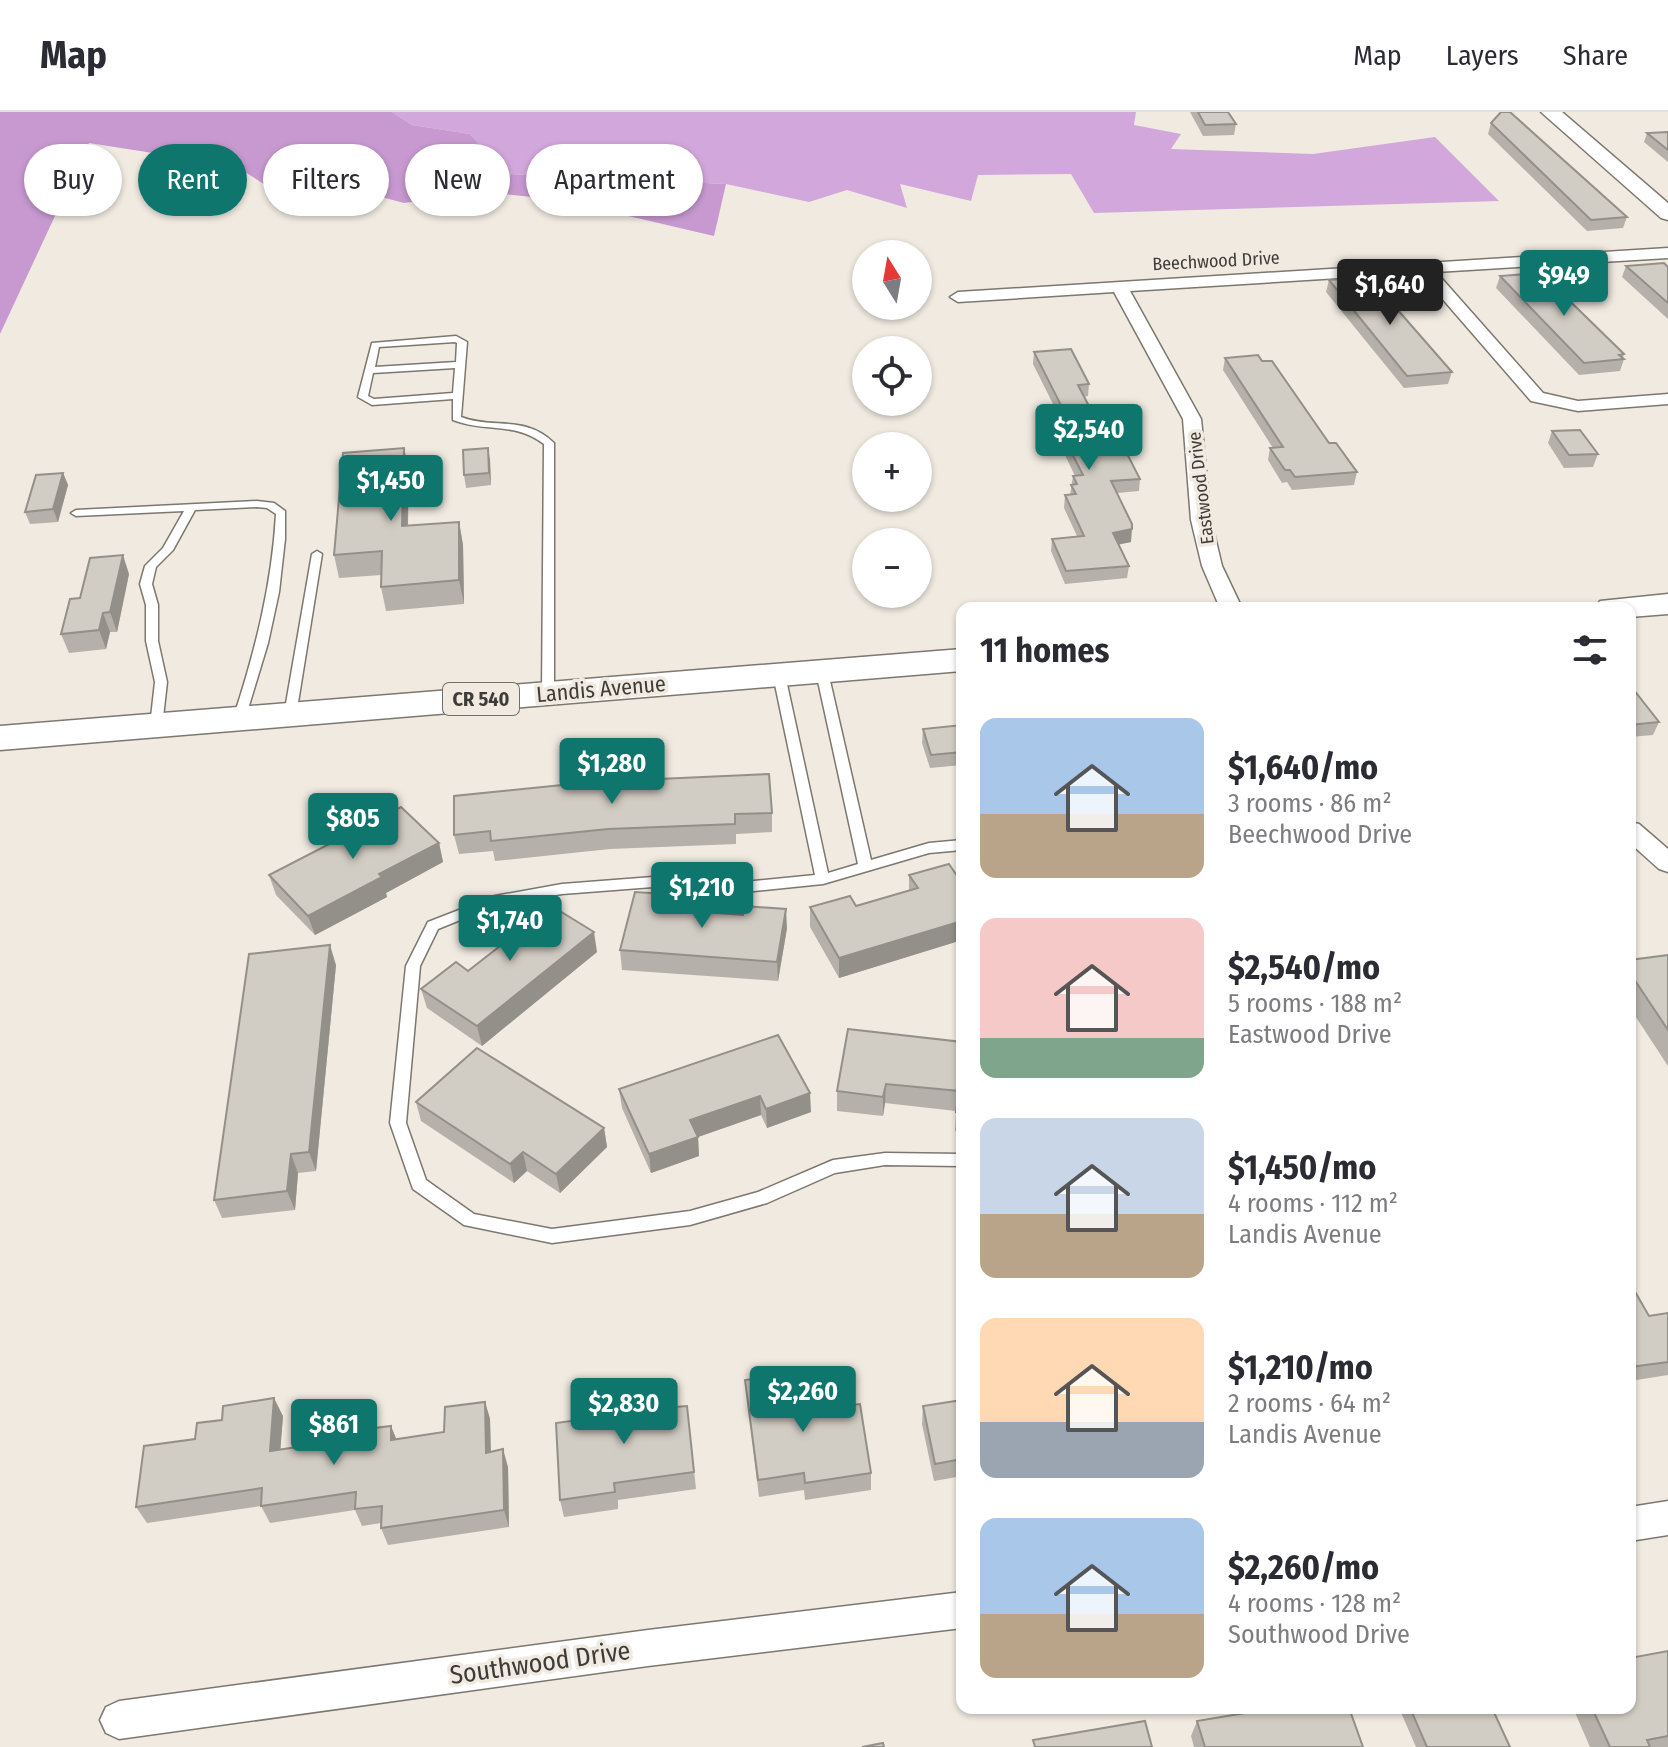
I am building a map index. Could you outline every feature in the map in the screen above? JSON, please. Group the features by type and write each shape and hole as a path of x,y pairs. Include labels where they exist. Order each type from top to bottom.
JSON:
{"main road":[{"path":"1551,112 1668,214"},
{"path":"1636,606 1668,604"},
{"name":"Landis Avenue","path":"0,738 956,661"}],"street":[{"name":"Beechwood Drive","path":"958,297 1668,253"},
{"path":"1424,268 1527,390 1546,402 1578,406 1668,399"},
{"name":"Eastwood Drive","path":"1119,287 1192,419 1201,520 1212,566 1228,602"},
{"path":"1636,835 1668,863"},
{"path":"1636,1523 1668,1518"},
{"name":"Southwood Drive","path":"119,1720 648,1648 956,1611"}],"lane":[{"path":"458,396 372,402 363,397 375,345 397,341 456,339 462,342 458,396 456,418 467,424 524,426 549,443 548,694"},
{"path":"369,370 460,365"},
{"path":"76,513 257,504 270,505 281,513 276,573 255,669 239,719"},
{"path":"156,726 161,682 152,641 152,605 146,584 151,566 168,550 191,507"},
{"path":"290,715 317,554"},
{"path":"822,672 865,865"},
{"path":"779,675 823,879"},
{"path":"956,846 929,848 823,879 754,886 653,882 562,889 495,901 433,926 413,966 398,1123 419,1184 470,1220 552,1236 690,1218 761,1198 833,1167 885,1159 956,1160"}],"shaded area":[{"path":"0,112 392,112 412,125 470,134 479,144 405,144 404,203 389,199 389,144 263,144 263,183 247,173 247,144 138,144 138,151 122,148 122,144 24,144 24,216 55,216 0,334"},
{"path":"392,112 1136,112 1134,125 1181,134 1171,149 1313,154 1435,137 1499,201 1094,213 1071,174 978,175 971,201 900,184 907,208 847,190 809,202 726,184 703,183 703,144 526,144 526,175 510,174 510,144 479,144 470,134 412,125"},
{"path":"510,174 526,175 526,196 510,195"},
{"path":"703,183 726,184 714,236 628,216 703,216"}],"building":[{"path":"1198,112 1228,112 1236,124 1205,125"},
{"path":"1501,112 1510,112 1627,217 1591,220 1491,123"},
{"path":"1668,132 1668,150 1647,133"},
{"path":"1664,263 1668,267 1668,303 1626,266"},
{"path":"1541,273 1624,354 1619,355 1624,359 1584,363 1500,276"},
{"path":"1369,277 1452,372 1407,376 1329,280"},
{"path":"1071,349 1089,384 1078,385 1105,437 1118,436 1140,479 1111,481 1132,524 1132,529 1113,533 1129,566 1066,571 1052,539 1084,536 1065,495 1076,494 1071,485 1077,484 1073,476 1083,475 1056,422 1069,421 1034,352"},
{"path":"1258,355 1262,361 1272,361 1329,443 1336,443 1357,472 1295,477 1290,470 1285,470 1270,448 1283,447 1225,358"},
{"path":"1580,430 1598,454 1569,455 1552,431"},
{"path":"404,448 402,526 459,522 459,580 381,587 382,551 334,555 343,453"},
{"path":"488,448 489,473 464,475 463,450"},
{"path":"63,473 53,509 25,512 36,475"},
{"path":"123,555 110,612 103,613 99,630 61,634 70,599 80,598 90,558"},
{"path":"1636,693 1659,722 1636,724"},
{"path":"956,726 956,753 931,755 923,729"},
{"path":"769,774 772,813 735,814 735,824 608,829 491,841 490,831 454,835 454,796 592,782"},
{"path":"401,807 439,843 308,916 269,875"},
{"path":"949,864 956,874 956,923 839,958 810,907 850,896 856,906 918,888 909,875"},
{"path":"635,892 680,895 676,910 743,915 744,906 786,909 777,962 620,950"},
{"path":"537,897 594,932 477,1026 421,989 456,962 468,971 518,932 504,923"},
{"path":"330,945 309,1152 291,1154 287,1191 214,1200 249,954"},
{"path":"1668,955 1668,1030 1636,982 1636,959"},
{"path":"848,1029 956,1041 956,1091 886,1084 883,1097 837,1091"},
{"path":"778,1035 810,1093 766,1109 760,1096 690,1120 698,1137 649,1154 619,1089"},
{"path":"477,1048 604,1128 556,1174 523,1152 510,1164 416,1102"},
{"path":"1636,1293 1649,1316 1668,1313 1668,1362 1636,1366"},
{"path":"796,1373 802,1410 860,1404 871,1473 805,1483 804,1473 758,1480 745,1380"},
{"path":"673,1387 675,1407 687,1406 694,1472 614,1483 615,1492 560,1500 556,1423 635,1412 633,1393"},
{"path":"274,1398 270,1451 358,1438 359,1430 391,1426 391,1440 444,1432 445,1407 485,1402 486,1453 503,1449 504,1510 381,1528 382,1506 355,1509 356,1492 261,1506 262,1488 136,1507 144,1446 195,1439 197,1423 222,1420 223,1406"},
{"path":"956,1401 956,1460 935,1464 923,1406"},
{"path":"1668,1651 1668,1736 1647,1740 1650,1747 1610,1747 1595,1714 1636,1714 1636,1657"},
{"path":"1239,1714 1351,1714 1363,1747 1205,1747 1197,1721"},
{"path":"1413,1714 1495,1714 1510,1747 1427,1747"},
{"path":"1145,1721 1152,1747 1035,1747 1033,1740"},
{"path":"883,1743 884,1747 862,1747"}]}
